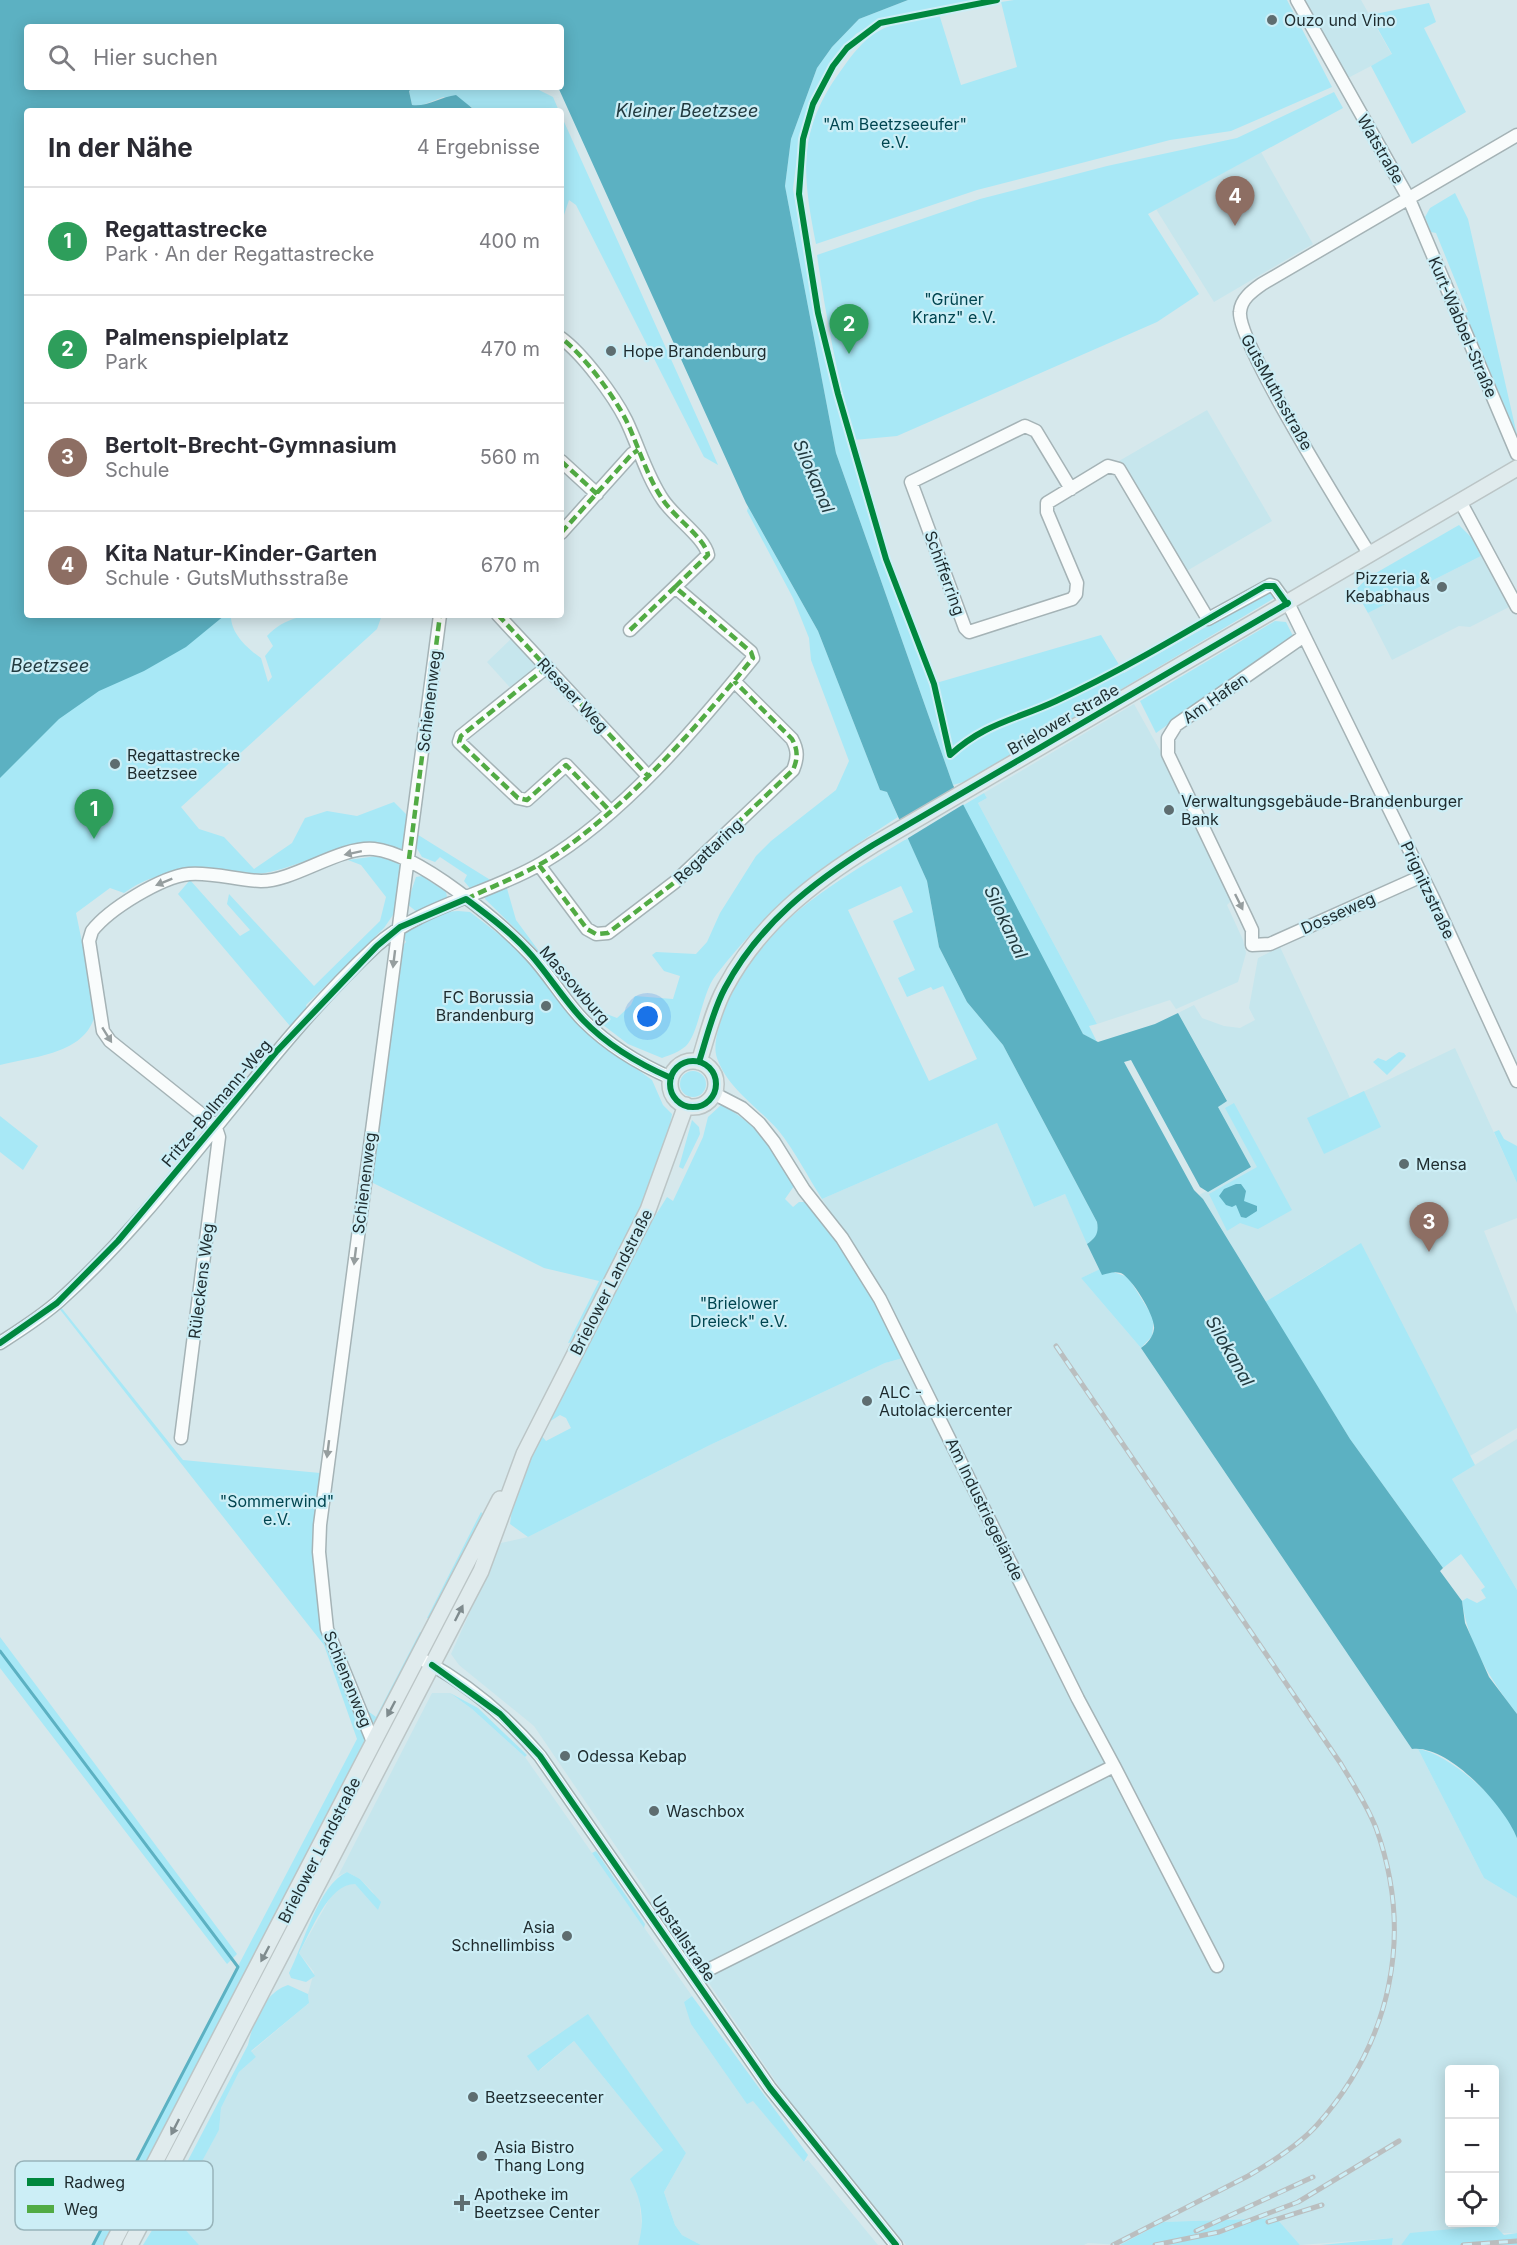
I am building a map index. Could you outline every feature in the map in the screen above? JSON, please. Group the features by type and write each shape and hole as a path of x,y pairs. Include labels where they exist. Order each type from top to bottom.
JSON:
{"main road":[{"name":"Brielower Straße","path":"699,1062 724,989 755,941 810,886 853,857 1517,468"},
{"path":"699,1062 713,1074 713,1093 705,1103 686,1106 678,1101 672,1092 671,1078 681,1064 699,1062"},
{"name":"Brielower Landstraße","path":"172,2161 425,1661 517,1464 648,1209 686,1106"},
{"name":"Brielower Landstraße","path":"156,2161 374,1743 425,1661"},
{"name":"Brielower Landstraße","path":"112,2245 120,2230"},
{"name":"Brielower Landstraße","path":"130,2245 138,2230"}],"street":[{"name":"Watstraße","path":"1297,0 1409,200 1517,135"},
{"name":"Kurt-Wabbel-Straße","path":"1409,200 1517,454"},
{"name":"GutsMuthsstraße","path":"1370,555 1264,373 1243,330 1240,311 1247,297 1262,284 1409,200"},
{"path":"564,341 584,358 618,405 656,490 673,515 706,544 708,555 630,630"},
{"name":"Schifferring","path":"1071,489 1035,431 1025,426 911,482 965,628 969,632 1067,603 1076,594 1077,583 1047,512 1047,503 1071,489 1108,466 1119,469 1208,619 1270,585 1274,586 1287,603"},
{"path":"564,529 638,450"},
{"path":"564,464 597,494"},
{"path":"1460,501 1517,607"},
{"name":"Fritze-Bollmann-Weg","path":"0,1344 57,1303 79,1282 132,1225 276,1052 376,946 400,927 540,865 560,852 610,811 682,742 753,658 751,652 675,587"},
{"name":"Prignitzstraße","path":"1287,603 1422,876 1517,1081"},
{"name":"Schienenweg","path":"374,1743 330,1642 319,1551 325,1475 440,618"},
{"name":"Riesaer Weg","path":"501,618 648,776"},
{"name":"Am Hafen","path":"1252,945 1252,930 1168,754 1168,738 1176,725 1195,710 1304,636"},
{"path":"547,667 460,736 459,742 518,798 527,800 566,765 610,811"},
{"name":"Regattaring","path":"540,865 587,929 596,934 608,933 675,882 793,770 796,763 797,749 792,739 734,681"},
{"name":"Massowburg","path":"215,1125 110,1041 103,1031 89,941 92,931 148,889 189,874 264,881 339,856 371,849 394,852 409,859 490,916 531,954 584,1020 608,1042 650,1069 671,1078"},
{"name":"Dosseweg","path":"1252,945 1270,945 1422,876"},
{"name":"Am Industriegelände","path":"713,1093 742,1108 759,1123 869,1280 909,1356 1078,1700 1217,1966"},
{"name":"Rüleckens Weg","path":"181,1438 219,1137 215,1125"},
{"name":"Upstallstraße","path":"425,1661 484,1700 519,1732 540,1756 776,2096 896,2245"},
{"path":"694,1977 1114,1766"}],"shaded area":[{"path":"1305,0 1361,0 1392,55 1348,78"},
{"path":"1261,152 1313,244 1214,302 1156,209"},
{"path":"1207,410 1272,521 1185,572 1119,461"},
{"path":"1481,556 1509,607 1470,627 1459,626 1392,660 1368,613"},
{"path":"512,638 544,670 515,693 487,662"},
{"path":"1134,704 1166,761 1232,900 1227,905 1243,940 1246,953 1238,982 1176,1009 1170,1000 1097,1024 978,803 987,798 984,793"},
{"path":"1280,947 1350,1098 1455,1048 1517,1183 1517,1218 1484,1231 1517,1314 1517,1428 1470,1456 1424,1369 1326,1264 1265,1302 1199,1195 1251,1167 1218,1107 1227,1100 1178,1013 1194,1005 1202,1018 1224,1026 1240,1028 1255,1020 1249,1008 1258,958"},
{"path":"997,1123 1034,1207 1065,1194 1100,1269 1081,1278 1141,1348 1412,1749 1418,1749 1484,1878 1517,1898 1517,2233 1411,2233 1401,2245 1392,2245 1393,2238 1300,2245 1275,2218 1163,2222 1120,2245 1088,2243 1084,2245 906,2245 785,2095 534,1726 459,1665 451,1654 501,1543 528,1537 710,1445 885,1363 903,1358 874,1278 822,1199"},
{"path":"1517,1439 1517,1590 1452,1479"},
{"path":"432,1693 450,1693 472,1709 525,1757 692,1996 684,2002 747,2103 753,2100 804,2162 808,2160 878,2245 701,2245 682,2235 675,2225 664,2192 686,2153 588,2015 539,2071 574,2041 663,2150 631,2179 639,2195 642,2233 638,2245 199,2245 186,2230 213,2230 213,2161 202,2161 219,2130 221,2108 239,2072 256,2057 251,2052 309,2003 308,1994 314,1972 299,1953 334,1891 347,1884 355,1884 378,1909 373,1892 360,1879 347,1872 338,1876"}],"green space":[{"path":"908,0 980,0 877,21 856,34 830,63 814,95 799,142 793,189 814,312 884,560 916,651 925,652 936,683 1101,635 1124,673 1270,591 1274,592 1276,597 967,781 953,785 836,453 785,186 791,139 817,68 832,47 859,19"},
{"name":"\"Am Beetzseeufer\" e.V.","path":"1014,0 1287,0 1332,87 1231,131 1170,140 977,190 816,244 806,174 810,132 827,91 854,54 867,40 884,28 939,14 961,85 1017,67 1001,2"},
{"path":"1429,3 1436,22 1424,28 1466,112 1412,144 1371,66 1392,54 1370,15"},
{"path":"539,90 553,97 558,108 472,108 443,97 420,106 412,105 409,91"},
{"name":"\"Grüner Kranz\" e.V.","path":"1334,92 1343,108 1148,214 1199,294 1157,322 897,436 854,440 833,348 817,255 980,199 1107,166 1237,138"},
{"path":"564,122 718,465 704,457 576,205 569,200 564,215"},
{"path":"1455,193 1468,219 1517,435 1465,313 1468,312 1436,233 1431,232 1425,217 1430,208"},
{"name":"Regattastrecke Beetzsee","path":"0,439 24,595 24,618 231,618 237,634 261,658 268,682 272,677 265,656 273,646 267,636 278,626 298,618 381,618 377,629 181,807 199,829 224,837 254,869 292,843 305,818 327,811 357,816 394,802 408,816 407,828 492,881 473,892 464,881 467,875 440,857 435,862 422,857 416,847 402,849 373,844 343,849 270,872 251,875 178,873 142,882 124,893 110,888 76,913 96,1010 91,1025 83,1036 59,1051 0,1065"},
{"path":"748,507 818,631 880,790 887,792 898,817 822,869 757,928 711,982 694,1032 686,1046 662,1058 628,1044 590,1015 591,1008 617,1018 631,1005 635,996 673,999 680,976 664,971 652,955 656,952 696,954 707,942 720,913 756,856 771,841 836,790 849,761 811,660 809,638 793,598 747,511"},
{"path":"1459,525 1471,537 1481,556 1368,613 1355,590 1369,577"},
{"path":"1275,621 1286,622 1293,636 1156,733 1140,701"},
{"path":"984,793 987,798 978,803 1097,1024 1089,1026 1097,1042 1083,1034 962,806"},
{"path":"908,838 927,881 939,947 967,1002 1003,1045 1097,1222 1097,1235 1087,1244 1065,1194 1034,1207 997,1123 822,1199 778,1130 728,1079 717,1058 716,1040 725,1009 739,979 757,953 801,908 826,889","holes":["901,886 913,912 893,921 915,970 898,978 907,997 931,987 933,990 943,986 977,1059 929,1081 848,910"]},
{"path":"377,856 398,863 401,867 395,912 384,928 306,1005 307,1009 290,1026 178,894 190,880 240,936 250,930 227,904 229,894 314,986 380,921 386,897 361,865 348,860"},
{"path":"422,876 446,892 447,897 417,912 407,904 416,877"},
{"path":"506,885 516,920 541,954 485,899 487,892"},
{"path":"445,912 470,912 526,955 606,1047 652,1080 663,1105 672,1114 666,1144 645,1202 573,1342 568,1343 599,1281 544,1268 371,1182 397,952 406,942 400,930"},
{"path":"1399,1052 1406,1056 1387,1075 1373,1062 1378,1058 1386,1061"},
{"path":"693,1071 702,1075 706,1084 702,1093 693,1097 684,1093 680,1084 684,1075"},
{"path":"1364,1091 1381,1127 1324,1154 1307,1118"},
{"path":"1234,1103 1292,1210 1258,1229 1240,1223 1227,1231 1209,1194 1257,1167 1225,1108"},
{"name":"\"Brielower Dreieck\" e.V.","path":"721,1105 746,1121 772,1149 794,1186 785,1199 793,1207 799,1202 807,1202 863,1277 903,1358 885,1363 710,1445 528,1537 510,1524 515,1487 540,1434 546,1441 571,1428 566,1418 560,1415 549,1422 550,1417 647,1229 667,1197 673,1201 703,1137 708,1117"},
{"path":"0,1116 38,1146 23,1170 0,1152"},
{"path":"692,1120 699,1127 700,1134 683,1169 679,1167"},
{"path":"1499,1130 1504,1139 1517,1146 1517,1183 1494,1132"},
{"path":"1361,1243 1475,1465 1452,1479 1517,1590 1517,1714 1482,1661 1465,1617 1462,1601 1467,1598 1477,1603 1486,1598 1481,1590 1485,1587 1461,1554 1443,1568 1350,1439 1265,1302"},
{"path":"1100,1269 1102,1274 1113,1272 1128,1277 1154,1319 1152,1336 1141,1348 1081,1278"},
{"name":"\"Sommerwind\" e.V.","path":"60,1306 183,1460 320,1473 316,1557 323,1613 361,1706 376,1717 420,1632 423,1633 280,1906 277,1920 152,2161 136,2161 357,1739 324,1645 58,1307"},
{"path":"481,1512 486,1517 431,1619 427,1618"},
{"path":"0,1637 237,1954 227,1964 0,1668"},
{"path":"421,1672 333,1840 334,1832 417,1673"},
{"path":"450,1693 478,1708 527,1755 525,1757 472,1709"},
{"path":"1418,1749 1431,1753 1461,1770 1490,1797 1512,1824 1517,1837 1517,1898 1484,1878"},
{"path":"596,1851 645,1924 644,1928 592,1853"},
{"path":"347,1872 360,1879 381,1902 378,1910 355,1884 345,1886 337,1892 321,1911 299,1953 315,1976 306,1982 291,1978 289,1973 312,1917 328,1889"},
{"path":"310,1879 314,1881 167,2161 164,2161"},
{"path":"288,1985 308,1994 309,2003 251,2051 256,2057 239,2072 221,2108 219,2130 202,2161 188,2161 248,2045 261,2009 266,2001"},
{"path":"692,1996 808,2155 804,2162 753,2101 747,2104 691,2024 684,2002"},
{"path":"588,2014 686,2153 664,2192 675,2225 682,2235 701,2245 638,2245 641,2211 630,2179 663,2150 574,2041 538,2071 527,2056"},
{"path":"1276,2218 1300,2245 1120,2245 1163,2222"},
{"path":"1496,2227 1504,2235 1517,2233 1517,2245 1401,2245 1410,2233"},
{"path":"100,2230 117,2230 109,2245 92,2245"},
{"path":"152,2230 186,2230 199,2245 143,2245"},
{"path":"1393,2238 1392,2245 1321,2245"}],"water":[{"path":"0,0 908,0 859,19 832,47 817,68 791,139 785,186 836,453 953,785 1083,1034 1098,1042 1155,1024 1178,1013 1227,1101 1218,1107 1251,1167 1208,1192 1200,1187 1131,1060 1124,1062 1194,1190 1203,1199 1350,1439 1443,1568 1440,1571 1462,1601 1465,1623 1489,1677 1517,1714 1517,1838 1501,1810 1474,1780 1442,1756 1427,1750 1412,1749 1141,1348 1151,1337 1154,1323 1137,1290 1121,1273 1102,1275 1087,1244 1096,1235 1097,1222 1003,1045 967,1002 939,947 927,881 887,792 880,790 818,631 746,503 559,90 564,90 564,24 24,24 24,90 410,90 412,105 423,105 456,95 472,108 24,108 24,618 221,618 186,647 144,671 99,691 59,719 0,778"},
{"path":"1241,1184 1246,1191 1244,1201 1257,1206 1257,1211 1246,1218 1241,1217 1236,1205 1232,1207 1226,1205 1219,1196 1224,1189"}],"pier":[{"path":"957,787 964,804 905,840 897,822"}],"waterway":[{"path":"0,1651 238,1967 137,2161"},
{"path":"93,2245 101,2230"}],"railway":[{"path":"1056,1346 1355,1787 1376,1828 1387,1867 1393,1907 1394,1946 1389,1984 1379,2022 1363,2058 1343,2092 1317,2125 1294,2146 1248,2176 1113,2245"},
{"path":"1155,2245 1219,2232 1298,2202 1399,2141"},
{"path":"1196,2231 1313,2177"},
{"path":"1268,2222 1322,2205"},
{"path":"1463,2245 1517,2241"}],"marked path":[{"path":"466,899 537,866 587,831 639,786 663,761 753,658 751,652 675,587 708,555 706,548 663,500 647,471 621,410 588,365 564,340"},
{"path":"564,530 638,450"},
{"path":"564,464 597,494"},
{"path":"630,630 675,587"},
{"path":"409,859 440,618"},
{"path":"501,618 648,776"},
{"path":"547,667 461,736 459,742 518,798 527,800 566,765 610,811"},
{"path":"539,865 587,929 596,934 608,933 675,882 795,766 796,750 792,739 734,681"}],"cycle path":[{"path":"997,0 880,23 847,48 833,66 813,104 803,139 799,194 818,313 838,394 886,559 934,684 950,755 988,729 1056,701 1109,675 1265,586 1274,586 1287,604"},
{"path":"699,1062 717,1005 739,965 771,924 789,906 829,874 873,845 1288,603"},
{"path":"0,1343 57,1303 118,1241 276,1052 377,946 400,927 466,899 525,948 576,1013 603,1038 624,1054 671,1078"},
{"path":"693,1061 709,1068 716,1084 709,1100 693,1107 677,1100 670,1084 677,1068 693,1061"},
{"path":"432,1665 500,1714 540,1756 770,2088 896,2245"}],"place":[{"name":"Ouzo und Vino","path":"1272,20"},
{"name":"Kita Natur-Kinder-Garten","path":"1235,226"},
{"name":"Hope Brandenburg","path":"611,351"},
{"name":"Palmenspielplatz","path":"849,354"},
{"name":"Pizzeria & Kebabhaus","path":"1442,587"},
{"name":"Regattastrecke Beetzsee","path":"115,764"},
{"name":"Verwaltungsgebäude-Brandenburger Bank","path":"1169,810"},
{"name":"Regattastrecke","path":"94,839"},
{"name":"FC Borussia Brandenburg","path":"546,1006"},
{"name":"Mensa","path":"1404,1164"},
{"name":"Bertolt-Brecht-Gymnasium","path":"1429,1252"},
{"name":"ALC - Autolackiercenter","path":"867,1401"},
{"name":"Odessa Kebap","path":"565,1756"},
{"name":"Waschbox","path":"654,1811"},
{"name":"Asia Schnellimbiss","path":"567,1936"},
{"name":"Beetzseecenter","path":"473,2097"},
{"name":"Asia Bistro Thang Long","path":"482,2156"},
{"name":"Apotheke im Beetzsee Center","path":"462,2203"}],"water label":[{"name":"Kleiner Beetzsee","path":"687,110"},
{"name":"Silokanal","path":"814,476"},
{"name":"Beetzsee","path":"50,665"},
{"name":"Silokanal","path":"1006,922"},
{"name":"Silokanal","path":"1230,1351"}]}
